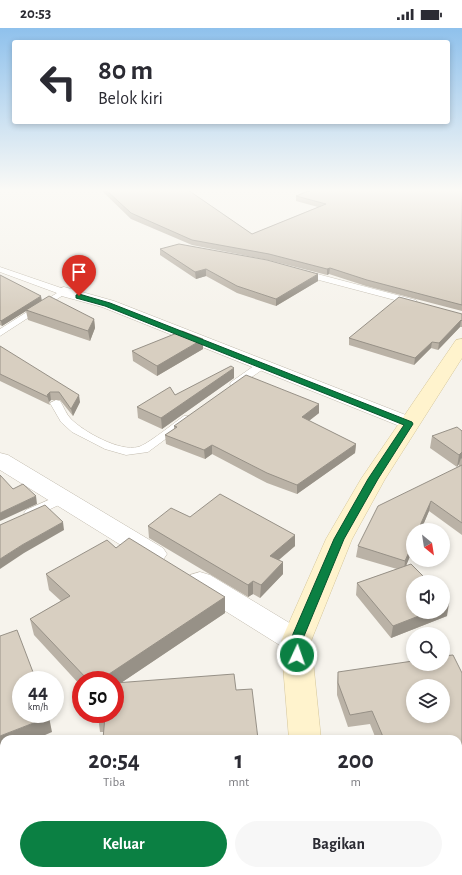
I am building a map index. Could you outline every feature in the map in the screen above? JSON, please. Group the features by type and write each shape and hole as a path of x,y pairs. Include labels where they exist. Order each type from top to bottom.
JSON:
{"main road":[{"path":"305,735 296,641 339,539 373,479 462,344"}],"street":[{"path":"64,292 108,304 409,424"},
{"path":"0,460 296,641"}],"lane":[{"path":"0,269 64,292"},
{"path":"298,271 425,306"},
{"path":"0,333 64,292"},
{"path":"225,392 262,365"},
{"path":"56,403 65,419 77,430 111,447 124,451 138,451 144,449 200,409"},
{"path":"21,518 62,498"}],"building":[{"path":"168,230 245,230 252,234 263,230 462,230 462,305 367,280 330,268 327,269 269,254 192,240"},
{"path":"179,244 267,260 318,274 276,299 237,286 206,269 195,272 160,249"},
{"path":"0,275 41,296 1,321"},
{"path":"49,296 94,319 88,331 26,310"},
{"path":"399,297 462,314 462,321 461,320 439,343 432,342 415,358 349,338"},
{"path":"182,331 203,339 157,366 132,351"},
{"path":"0,346 79,395 71,409 59,392 50,392 47,395 48,397 0,374"},
{"path":"231,366 234,368 161,418 137,407 170,387 175,395"},
{"path":"246,375 319,404 302,417 356,444 297,485 267,473 212,445 204,450 165,435 177,427 174,426"},
{"path":"457,427 462,431 462,452 459,455 432,436"},
{"path":"462,465 462,523 431,501 421,523 406,523 405,561 358,546 378,506"},
{"path":"0,475 13,489 23,484 36,496 0,513"},
{"path":"220,494 295,535 270,556 283,562 261,585 253,581 248,585 148,526 171,508 190,517"},
{"path":"45,505 63,522 0,559 0,525"},
{"path":"129,538 225,597 114,671 79,671 30,619 70,596 46,574 107,540 116,548"},
{"path":"406,566 406,567 414,567 422,575 406,575 406,619 411,619 393,626 357,583"},
{"path":"17,630 33,671 12,671 12,723 34,723 0,735 0,636"},
{"path":"450,655 453,655 462,673 462,735 382,735 372,711 350,715 338,683 338,672 406,662 406,671 450,671"},
{"path":"234,674 236,690 252,689 258,735 103,735 104,723 124,723 124,682"}],"route":[{"path":"79,296 108,304 409,424 373,479 339,539 296,641 297,655"}]}
